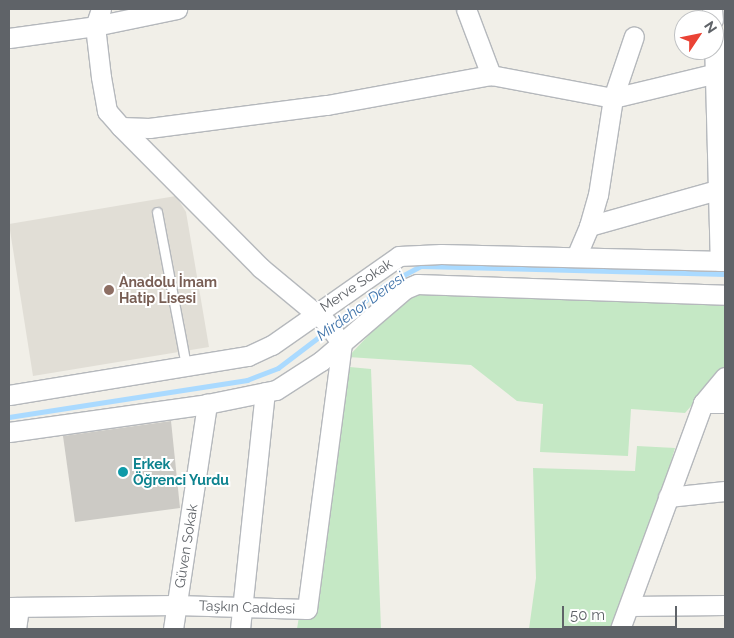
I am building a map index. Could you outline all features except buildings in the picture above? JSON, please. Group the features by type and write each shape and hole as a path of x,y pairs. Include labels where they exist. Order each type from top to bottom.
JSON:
{"street":[{"path":"9,38 98,17 177,9"},
{"path":"466,9 491,75"},
{"path":"98,17 107,111 262,268 330,328"},
{"path":"576,257 589,226 613,98 634,36"},
{"path":"121,127 149,128 326,105 491,75 613,98 721,72 717,190 723,261"},
{"path":"589,226 717,190"},
{"name":"Merve Sokak","path":"9,395 248,356 272,346 330,328 399,256 440,254 723,261"},
{"path":"9,432 207,404 265,392 283,385 330,328 417,284 725,295"},
{"name":"Taşkın Caddesi","path":"14,607 176,605 307,609 330,328"},
{"path":"620,629 703,403 725,378"},
{"path":"240,629 265,392"},
{"path":"703,403 725,404"},
{"name":"Güven Sokak","path":"173,629 207,404"},
{"path":"668,497 725,491"},
{"path":"629,606 725,605"},
{"path":"14,607 16,629"}],"lane":[{"path":"157,212 186,366"}],"shaded area":[{"name":"Anadolu İmam Hatip Lisesi","path":"176,196 186,212 209,347 33,376 9,224"}],"green space":[{"path":"426,289 725,299 725,367 685,413 631,409 628,456 540,452 543,404 517,401 471,365 348,357 400,302"},
{"path":"339,366 371,369 381,629 297,629"},
{"path":"637,446 675,448 622,629 529,629 536,578 533,468 635,471"}],"waterway":[{"name":"Mirdehor Deresi","path":"333,326 385,285 420,266 725,274"},
{"name":"Mirdehor Deresi","path":"9,417 247,380 278,368 327,331"}],"place":[{"name":"Anadolu İmam Hatip Lisesi","path":"109,290"},
{"name":"Erkek Öğrenci Yurdu","path":"123,472"}]}
